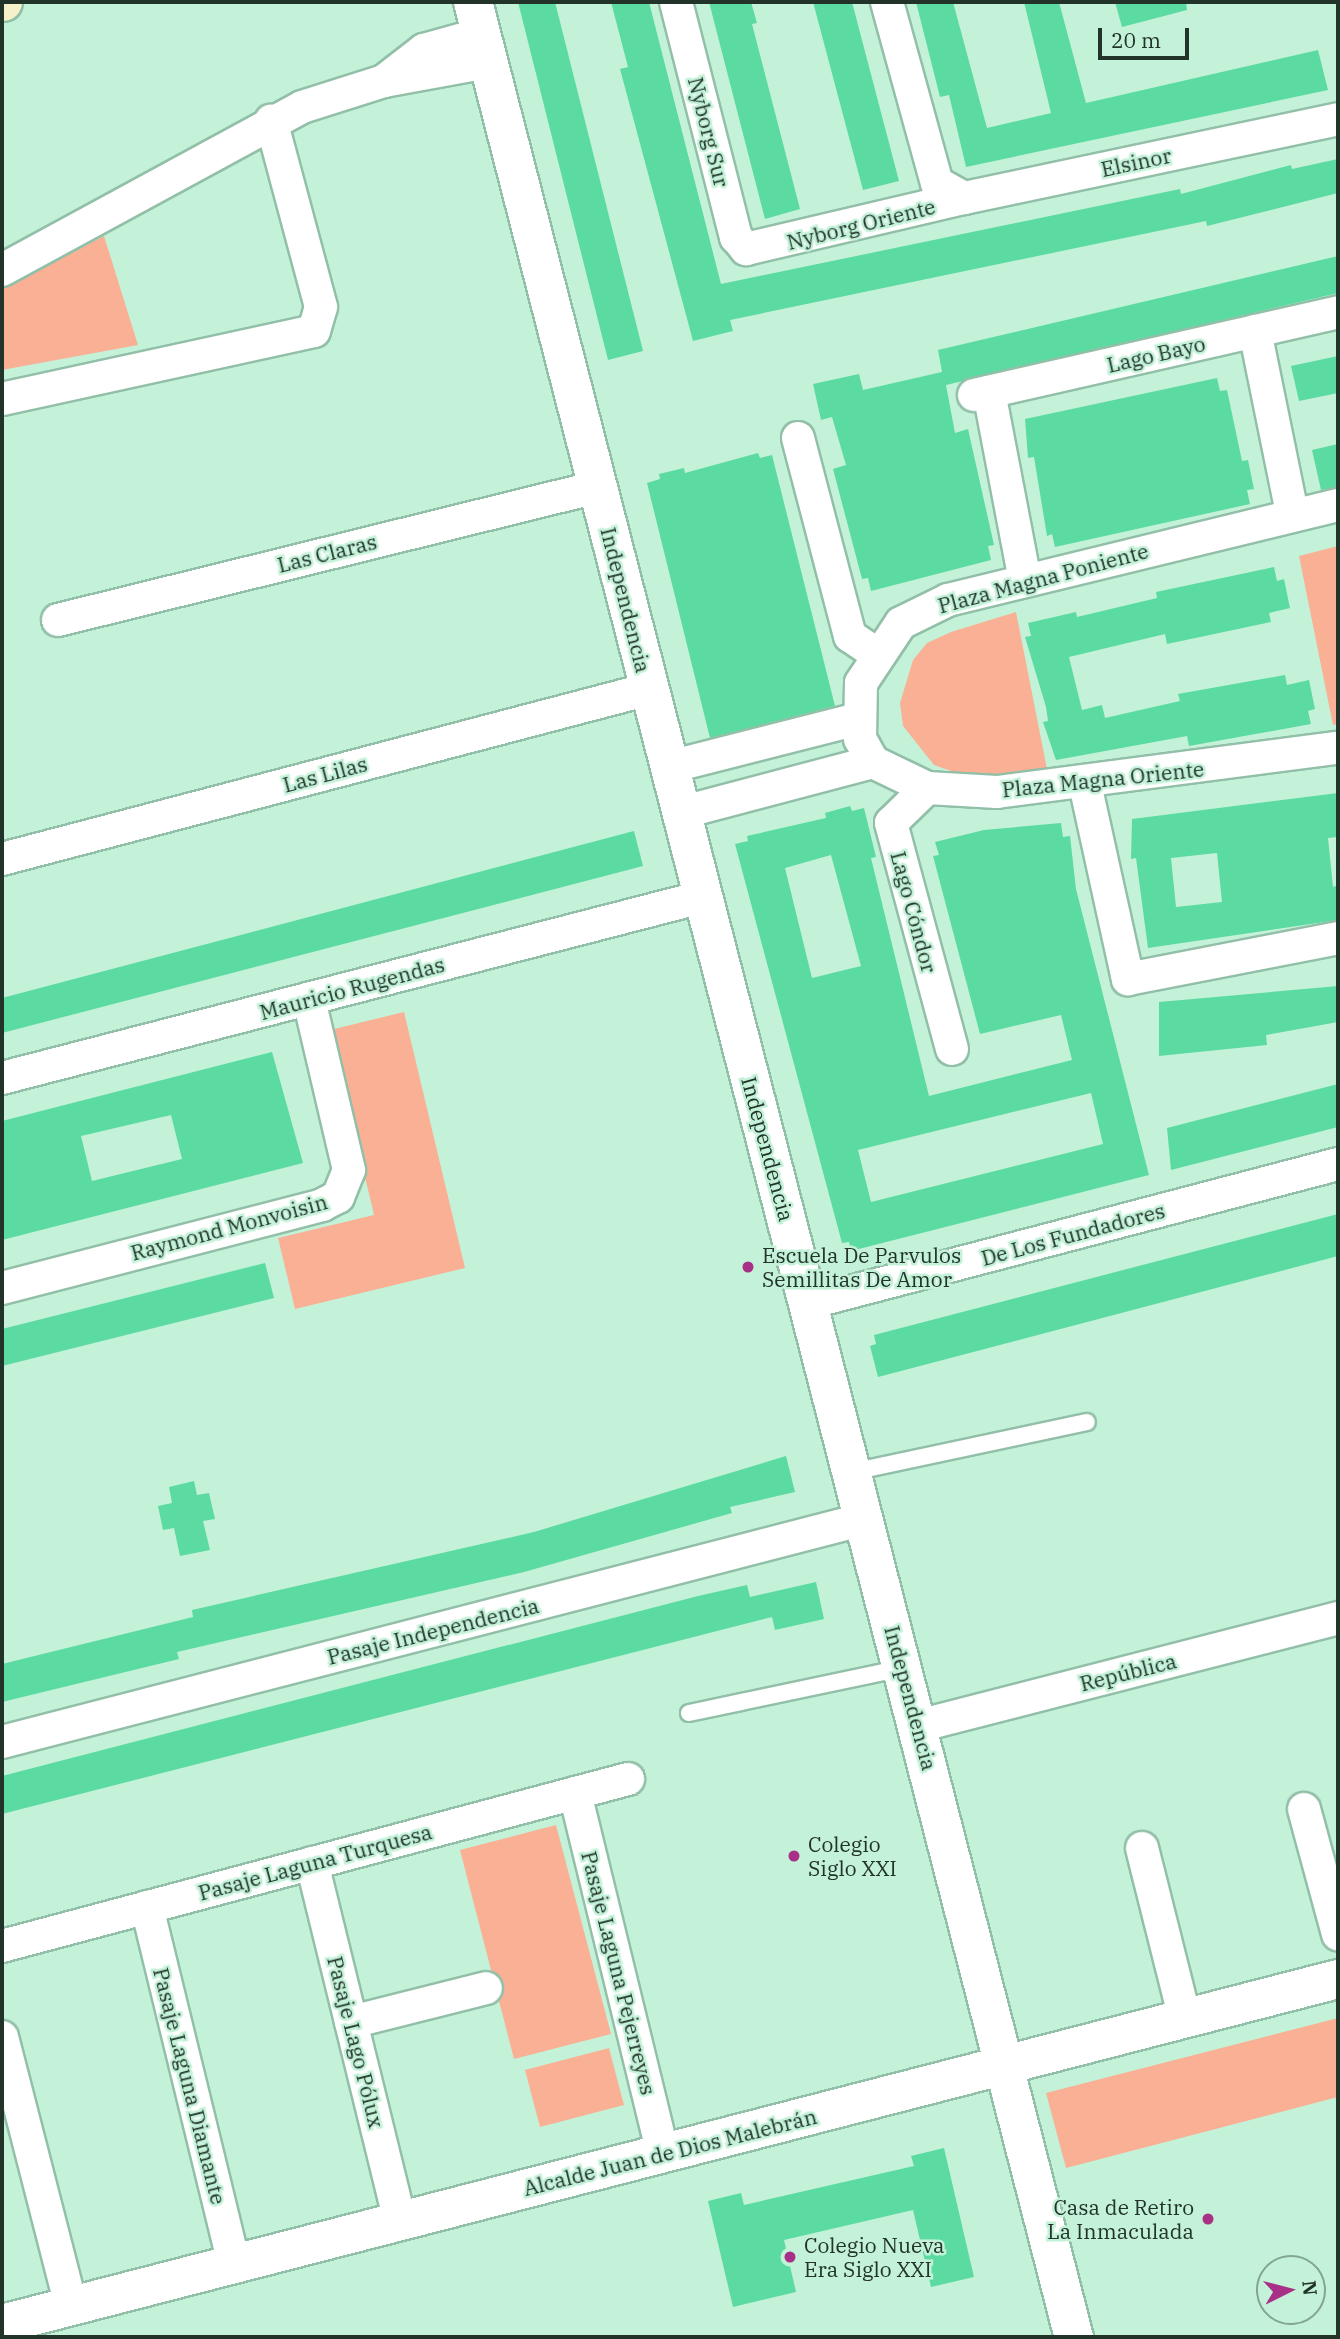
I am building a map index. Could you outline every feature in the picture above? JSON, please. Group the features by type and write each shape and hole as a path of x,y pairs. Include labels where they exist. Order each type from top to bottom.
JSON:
{"street":[{"name":"Nyborg Sur","path":"676,2 736,237 746,249 757,249"},
{"path":"887,2 937,183 964,198"},
{"path":"2,270 271,121 384,81 481,33"},
{"name":"Independencia","path":"481,33 1074,2337"},
{"name":"Elsinor","path":"964,198 1338,119"},
{"path":"2,399 314,331 321,307 271,121"},
{"name":"Nyborg Oriente","path":"757,249 964,198"},
{"name":"Lago Bayo","path":"1026,582 981,394 1338,312"},
{"path":"1255,331 1292,513"},
{"path":"798,438 850,636 877,654"},
{"name":"Las Claras","path":"58,620 597,487"},
{"name":"Plaza Magna Poniente","path":"873,762 860,739 858,719 861,683 877,654 901,623 948,600 1292,513 1338,505"},
{"name":"Las Lilas","path":"2,859 649,689"},
{"path":"669,767 858,719"},
{"name":"Plaza Magna Oriente","path":"873,762 927,788 997,792 1084,784 1338,748"},
{"path":"680,813 873,762"},
{"path":"1084,784 1128,979 1338,938"},
{"name":"Lago Cóndor","path":"927,788 891,823 956,1049"},
{"name":"Mauricio Rugendas","path":"2,1078 702,897"},
{"name":"Raymond Monvoisin","path":"2,1288 322,1205 338,1196 349,1170 309,999"},
{"name":"De Los Fundadores","path":"808,1303 1338,1164"},
{"name":"Pasaje Independencia","path":"2,1742 865,1520"},
{"name":"República","path":"918,1726 1338,1618"},
{"name":"Pasaje Laguna Turquesa","path":"2,1946 628,1779"},
{"name":"Pasaje Laguna Pejerreyes","path":"575,1793 663,2154"},
{"path":"1304,1809 1338,1934"},
{"path":"1142,1848 1185,2019"},
{"name":"Pasaje Lago Pólux","path":"312,1863 400,2222"},
{"name":"Pasaje Laguna Diamante","path":"147,1908 234,2264"},
{"name":"Alcalde Juan de Dios Malebrán","path":"2,2324 1338,1979"},
{"path":"351,2022 486,1988"},
{"path":"2,2037 71,2306"}],"lane":[{"path":"852,1472 1087,1422"},
{"path":"689,1713 903,1668"}],"shaded area":[{"path":"104,236 138,345 2,370 2,289"},
{"path":"1338,546 1338,724 1333,725 1299,556"},
{"path":"1016,612 1047,769 995,777 962,775 934,765 903,726 900,703 913,660 927,643 951,632"},
{"path":"404,1012 465,1268 295,1309 278,1238 374,1215 330,1030"},
{"path":"556,1825 611,2034 514,2059 460,1850"},
{"path":"1338,2018 1338,2097 1066,2168 1046,2093"},
{"path":"609,2048 624,2105 540,2127 525,2070"}],"building":[{"path":"518,2 555,2 643,351 608,360"},
{"path":"611,2 649,2 721,284 1180,189 1181,194 1291,165 1292,169 1338,159 1338,193 1207,226 1206,221 730,320 733,331 693,341 620,69 628,67"},
{"path":"709,2 751,2 757,23 752,24 800,209 765,219"},
{"path":"813,2 852,2 899,181 863,190"},
{"path":"916,2 953,2 987,128 1051,113 1024,2 1059,2 1086,103 1318,50 1328,90 966,167 949,95 940,97"},
{"path":"1115,2 1186,2 1187,10 1122,27"},
{"path":"1338,256 1338,293 946,385 955,433 968,429 994,545 988,546 991,560 871,591 868,578 862,579 833,469 846,465 832,417 821,420 813,384 859,374 863,390 942,372 938,350"},
{"path":"1338,356 1338,393 1299,401 1291,366"},
{"path":"1217,378 1220,391 1227,390 1242,461 1248,460 1254,489 1247,490 1250,504 1055,547 1052,534 1047,536 1034,457 1028,458 1025,419"},
{"path":"1338,444 1338,487 1321,490 1312,450"},
{"path":"758,453 760,458 772,455 835,706 710,738 647,483 660,479 659,474 684,468 685,473"},
{"path":"1274,567 1277,581 1284,579 1290,608 1269,613 1271,622 1167,644 1165,634 1069,657 1082,710 1102,705 1105,718 1180,701 1178,694 1285,675 1287,685 1309,680 1315,709 1308,711 1311,724 1189,746 1187,736 1056,760 1043,722 1048,721 1046,707 1025,637 1031,636 1028,623 1076,612 1077,617 1157,598 1156,592"},
{"path":"1338,793 1338,837 1328,838 1333,887 1338,885 1338,920 1148,948 1136,858 1131,859 1132,819","holes":["1217,853 1222,902 1176,907 1171,858"]},
{"path":"850,806 852,811 864,808 876,857 871,858 929,1096 1072,1060 1061,1015 980,1034 933,856 939,855 935,842 984,830 1061,823 1063,837 1070,836 1076,889 1149,1175 851,1251 849,1242 842,1243 735,844 748,841 747,836 826,818 825,813","holes":["831,855 861,966 812,978 785,868","1091,1093 1103,1144 871,1202 858,1150"]},
{"path":"634,831 643,866 2,1033 2,998"},
{"path":"1338,986 1338,1022 1266,1035 1267,1045 1159,1056 1159,1002"},
{"path":"272,1052 303,1163 2,1240 2,1121","holes":["171,1115 182,1159 92,1181 81,1136"]},
{"path":"1338,1084 1338,1127 1171,1170 1167,1128"},
{"path":"1338,1214 1338,1256 878,1377 870,1346 876,1344 874,1335"},
{"path":"265,1263 274,1298 2,1366 2,1329"},
{"path":"786,1456 795,1492 730,1507 732,1513 524,1572 177,1652 179,1659 2,1702 2,1664 193,1617 192,1610 534,1532"},
{"path":"194,1481 197,1495 209,1493 215,1519 203,1521 210,1550 180,1556 174,1528 163,1530 158,1506 172,1503 169,1487"},
{"path":"816,1582 824,1619 775,1630 772,1617 2,1814 2,1776 698,1596 747,1585 750,1597"},
{"path":"944,2148 974,2277 931,2287 913,2210 784,2240 796,2292 733,2307 708,2201 741,2193 744,2205 914,2166 911,2156"}],"place":[{"name":"Escuela De Parvulos Semillitas De Amor","path":"748,1267"},
{"name":"Colegio Siglo XXI","path":"794,1856"},
{"name":"Casa de Retiro La Inmaculada","path":"1208,2219"},
{"name":"Colegio Nueva Era Siglo XXI","path":"790,2257"}]}
